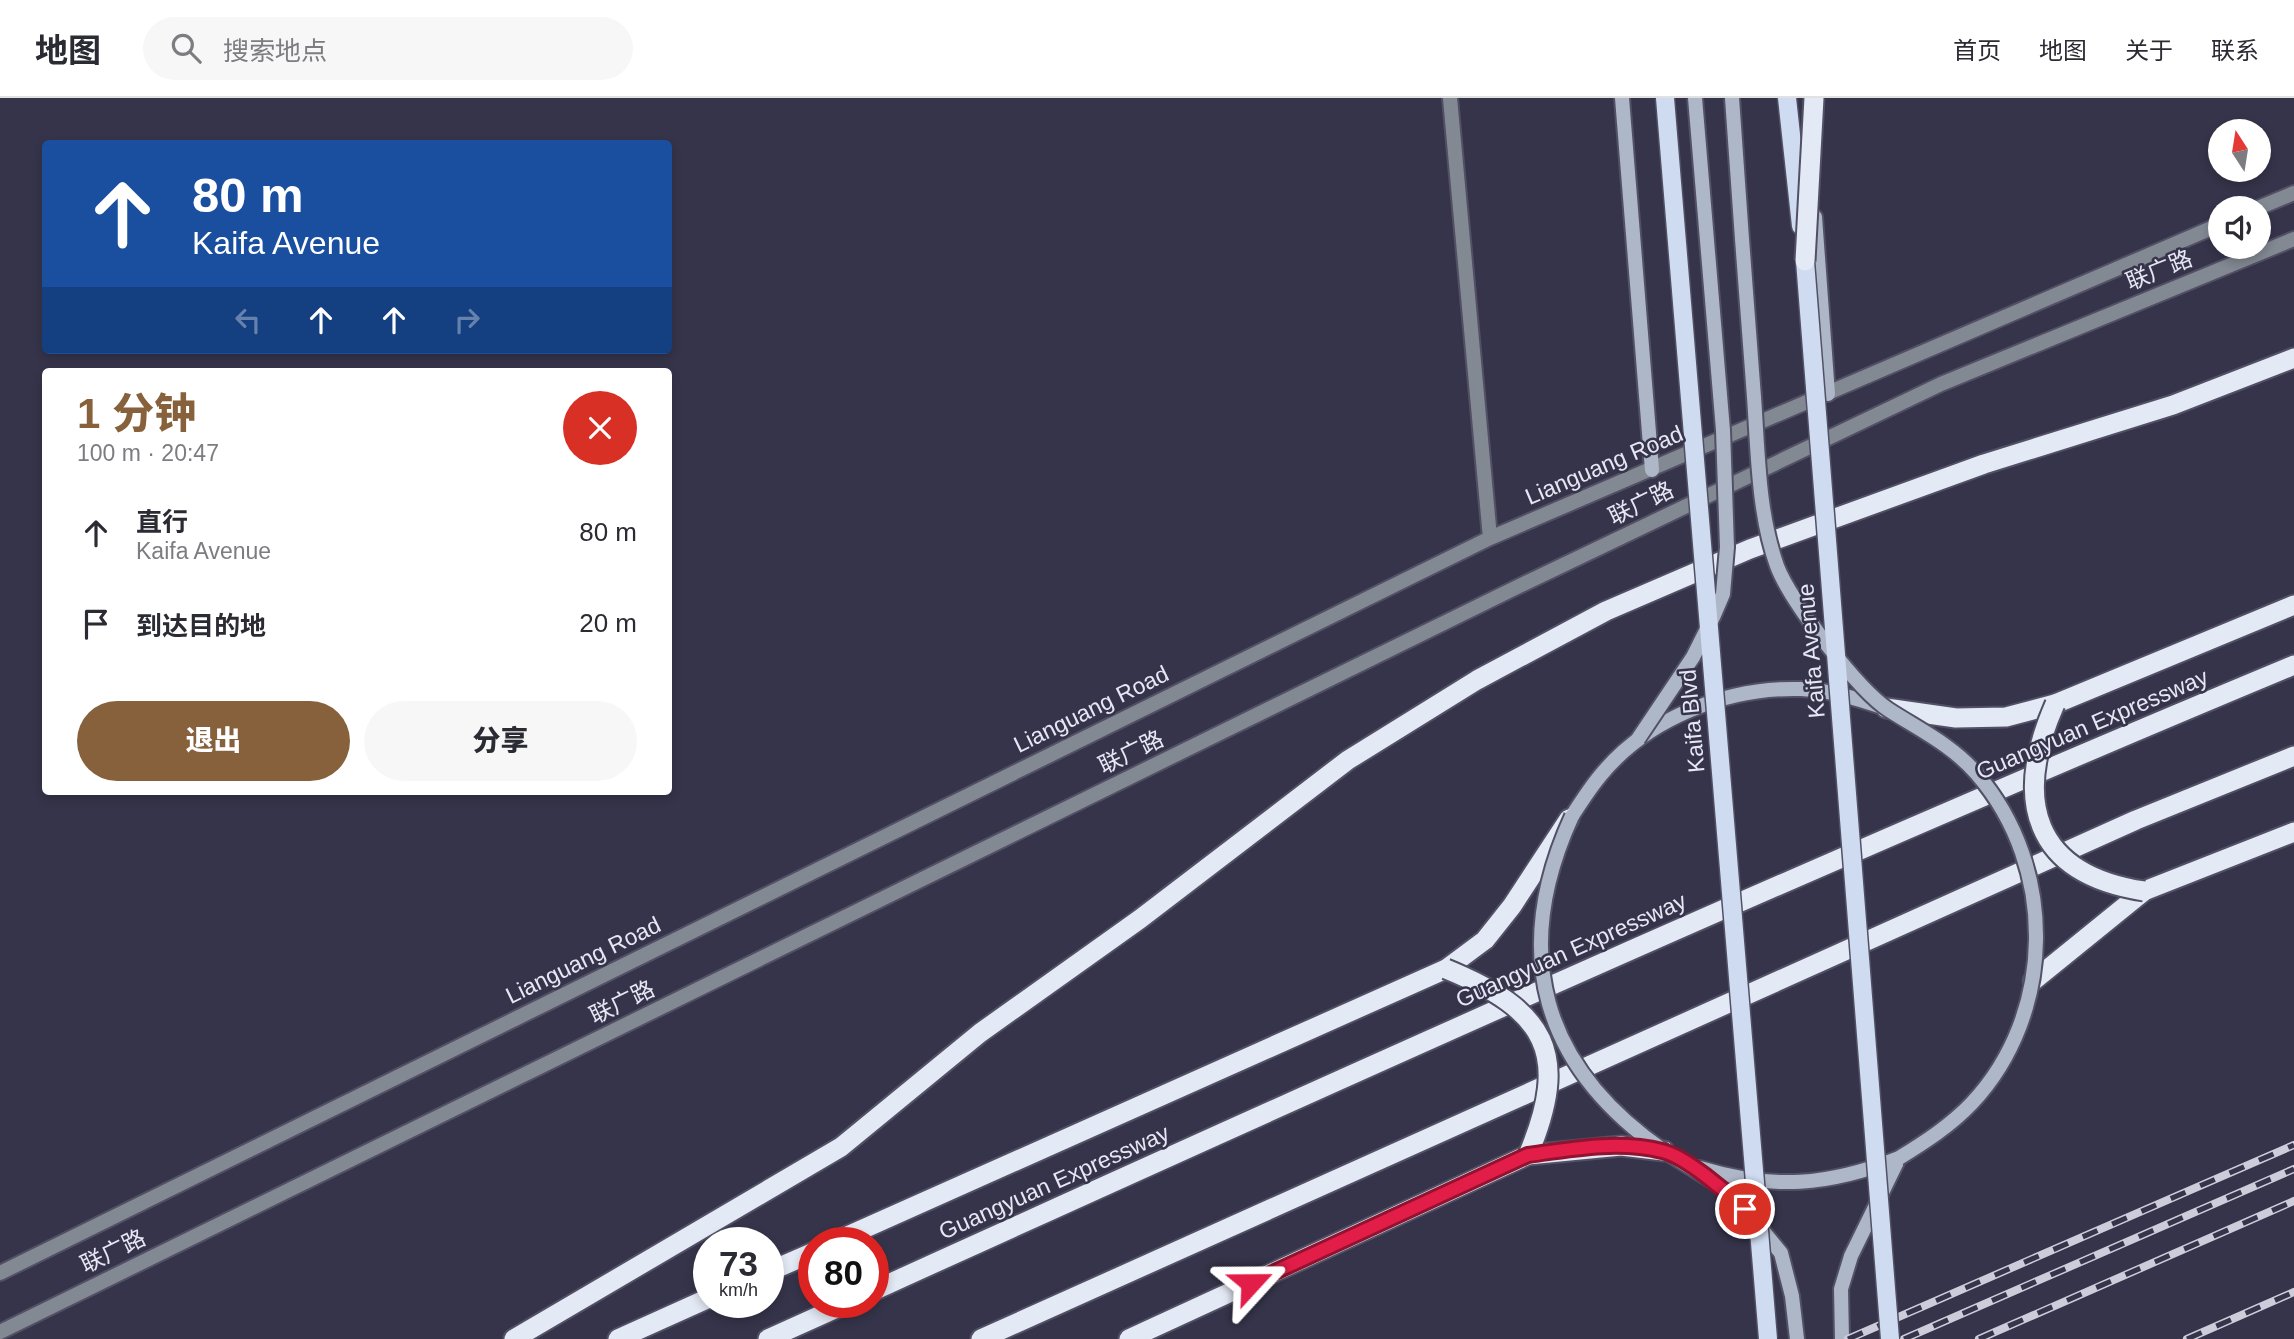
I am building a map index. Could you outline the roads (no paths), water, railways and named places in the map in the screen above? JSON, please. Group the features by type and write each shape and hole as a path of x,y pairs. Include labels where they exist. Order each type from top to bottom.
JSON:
{"highway":[{"path":"1805,261 1814,98"},
{"path":"514,1339 841,1147 980,1033 1139,919 1348,760 1477,680 1606,611 1750,549 1868,504 2173,405 2285,362"},
{"path":"1886,708 1956,718 2006,717 2055,704 2294,605"},
{"name":"Guangyuan Expressway","path":"889,1284 1359,1070 2098,747 2294,665"},
{"path":"2055,704 2041,736 2033,788 2037,814 2048,839 2067,862 2091,877 2116,887 2144,891"},
{"path":"981,1339 2136,820 2294,755"},
{"path":"868,1227 1446,969 1485,940 1513,906 1572,816"},
{"path":"2033,981 2144,891 2294,832"},
{"path":"1446,969 1488,986 1510,1002 1537,1033 1545,1050 1550,1071 1548,1101 1528,1155"},
{"path":"1129,1339 1528,1155 1621,1146 1664,1151"},
{"path":"618,1339 693,1305"},
{"path":"768,1339 815,1318"}],"main road":[{"path":"1622,98 1652,470"},
{"name":"Kaifa Blvd","path":"1665,98 1768,1339"},
{"path":"1638,739 1693,657 1723,594 1727,547 1723,430 1695,98"},
{"path":"1732,98 1760,480 1770,539 1777,566 1801,609 1837,657 1886,708"},
{"name":"Kaifa Avenue","path":"1787,98 1805,261 1891,1339"},
{"path":"1805,98 1828,394"},
{"path":"1664,1151 1701,1168 1740,1179 1781,1184 1821,1181 1861,1173 1899,1158 1938,1134 1972,1103 1993,1075 2021,1025 2033,981 2037,944 2034,895 2016,836 1999,803 1976,773 1950,747 1919,725 1886,708 1845,695 1802,689 1758,691 1716,700 1675,716 1638,739 1601,774 1572,816 1554,855 1542,918 1544,982 1555,1023 1573,1062 1599,1096 1629,1126 1664,1151 1722,1187 1745,1209 1781,1253 1792,1296 1797,1339"},
{"path":"1842,1339 1841,1289 1851,1256 1899,1158"}],"street":[{"path":"1450,98 1490,538"},
{"path":"2271,202 2294,192"},
{"name":"Lianguang Road","path":"0,1273 1490,538 2208,230"},
{"name":"联广路","path":"0,1332 1509,591 1916,396 2294,239"}],"railway":[{"path":"1848,1339 2294,1145"},
{"path":"1904,1339 2294,1169"},
{"path":"1979,1339 2294,1201"},
{"path":"2187,1339 2294,1292"}]}
